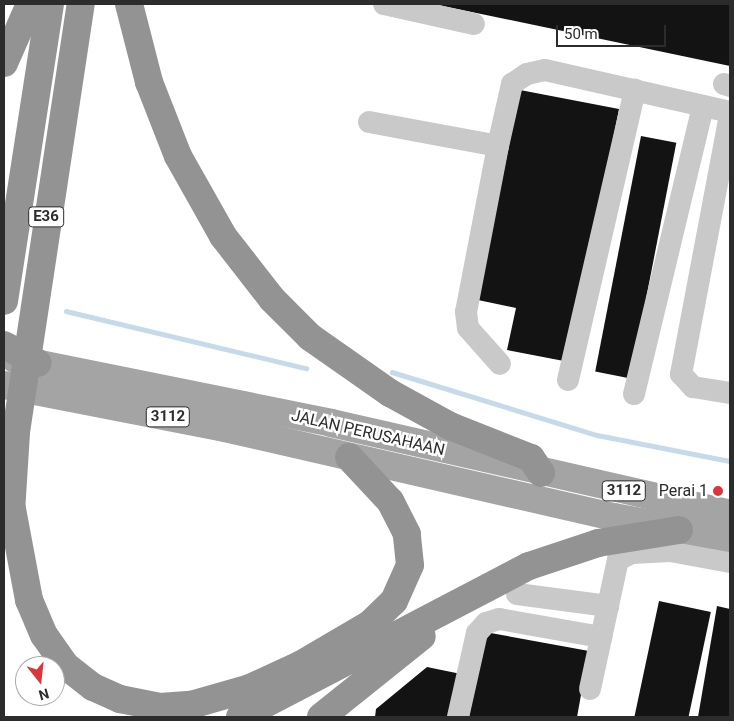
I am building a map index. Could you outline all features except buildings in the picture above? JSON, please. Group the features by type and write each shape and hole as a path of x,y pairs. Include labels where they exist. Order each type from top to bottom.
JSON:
{"highway":[{"path":"4,63 30,4"},
{"name":"E36","path":"4,301 50,4"},
{"name":"E36","path":"4,576 12,509 16,432 81,4"},
{"path":"129,4 149,82 174,148 210,215 272,299 310,337 390,393 450,426 526,456 541,473"},
{"path":"4,345 38,363"},
{"path":"12,509 29,600 44,635 66,666 93,687 128,702 160,707 191,704 250,688 300,665 370,624 397,597 410,565 407,534 390,501 340,455"},
{"path":"240,717 529,566 573,549 679,530"},
{"path":"321,717 458,603"}],"main road":[{"name":"JALAN PERUSAHAAN","path":"4,357 331,423 541,473 730,514"},
{"name":"JALAN PERUSAHAAN","path":"4,385 340,455 679,530 730,538"}],"street":[{"path":"384,4 474,24"},
{"path":"500,364 468,328 466,312 512,84 527,74 545,70 703,106 730,114 726,155 681,374 693,387 730,393"},
{"path":"568,380 635,90"},
{"path":"634,394 703,106"},
{"path":"369,122 498,146"},
{"path":"590,689 618,560 632,553 670,551 730,562"},
{"path":"517,594 608,606"},
{"path":"458,717 477,633 486,623 499,619 601,637"}],"waterway":[{"path":"66,311 306,368"},
{"path":"392,372 597,435 730,461"}],"place":[{"name":"Perai 1","path":"718,491"}]}
